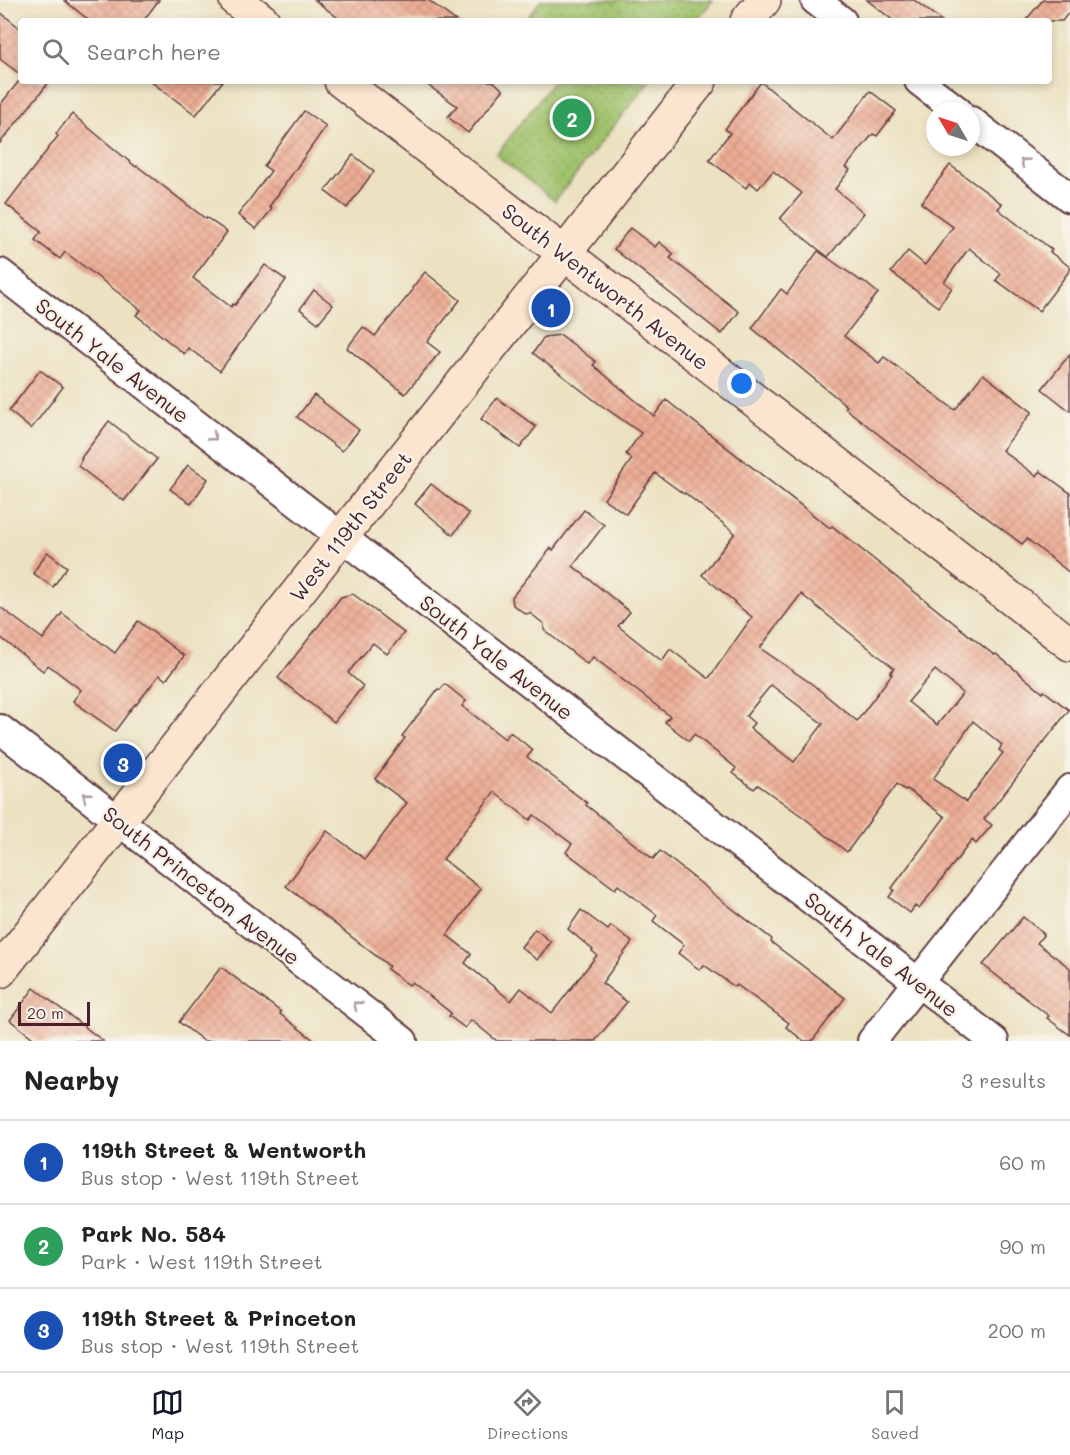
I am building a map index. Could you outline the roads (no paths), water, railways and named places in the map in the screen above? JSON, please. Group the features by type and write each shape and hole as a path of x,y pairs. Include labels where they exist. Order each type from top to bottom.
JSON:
{"street":[{"path":"236,0 259,18"},
{"path":"749,18 764,0"},
{"path":"815,0 838,18"},
{"name":"South Wentworth Avenue","path":"345,84 1070,644"},
{"name":"West 119th Street","path":"0,971 698,84"},
{"path":"923,84 946,102"},
{"path":"980,128 1070,198"},
{"name":"South Yale Avenue","path":"0,273 994,1041"},
{"name":"South Princeton Avenue","path":"0,729 403,1041"},
{"path":"872,1041 1070,789"}],"place":[{"name":"Park No. 584","path":"572,118"},
{"name":"119th Street & Wentworth","path":"551,308"},
{"name":"119th Street & Princeton","path":"123,763"}]}
